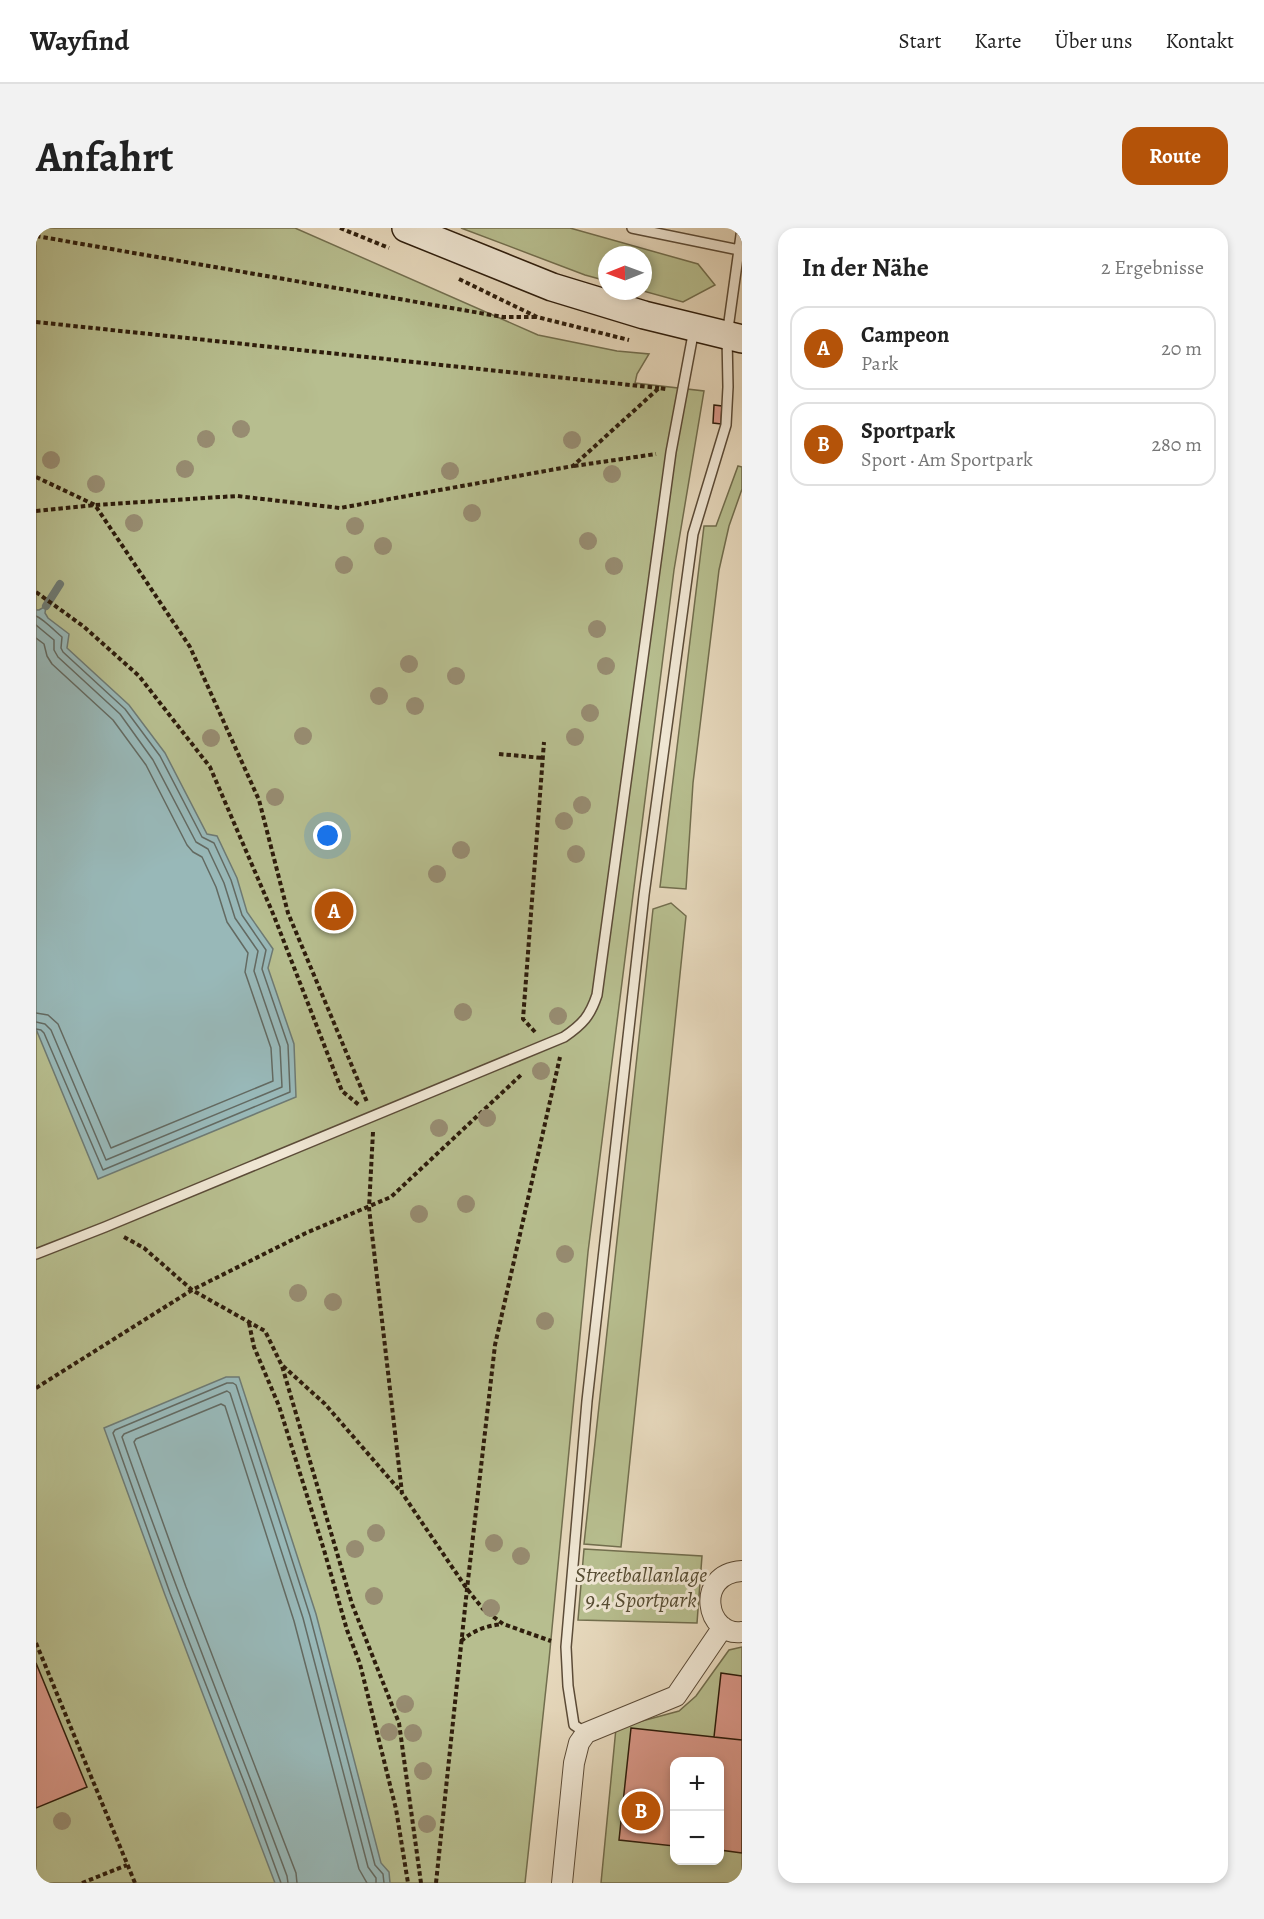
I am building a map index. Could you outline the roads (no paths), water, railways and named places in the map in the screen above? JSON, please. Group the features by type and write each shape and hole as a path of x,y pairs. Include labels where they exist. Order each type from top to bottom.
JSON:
{"main road":[{"path":"406,228 552,287 633,312 734,338"}],"street":[{"path":"562,1883 574,1763 579,1743 586,1733 676,1696 733,1630 711,1613 709,1599 717,1580 730,1572 742,1571"}],"lane":[{"path":"632,228 738,250"},
{"path":"586,1733 574,1725 568,1686 566,1647 587,1401 644,895 693,534 726,425 734,338 738,250 742,228"},
{"path":"36,1254 547,1045 564,1037 580,1025 591,1012 597,995 670,452 694,328"}],"water":[{"path":"46,606 45,613 48,618 69,634 67,648 129,705 165,753 207,834 217,836 237,878 247,912 273,949 268,968 294,1044 296,1097 98,1179 36,1029 36,610"},
{"path":"226,1377 239,1377 316,1614 381,1863 389,1872 390,1883 275,1883 104,1428"}],"waterway":[{"path":"46,606 60,584"}],"place":[{"name":"Campeon","path":"334,911"},
{"name":"Sportpark","path":"641,1811"}],"park label":[{"name":"Streetballanlage 9.4 Sportpark","path":"641,1586"}]}
